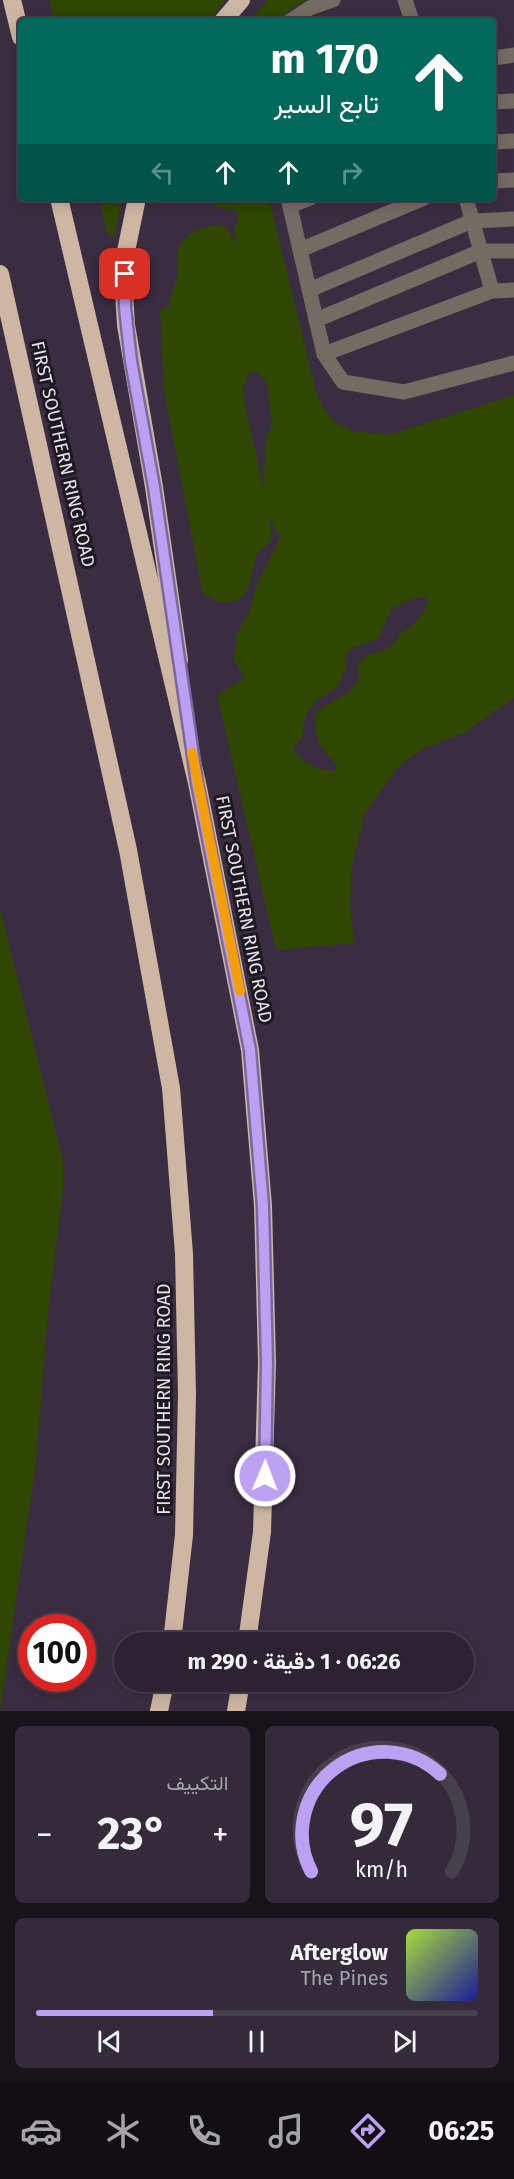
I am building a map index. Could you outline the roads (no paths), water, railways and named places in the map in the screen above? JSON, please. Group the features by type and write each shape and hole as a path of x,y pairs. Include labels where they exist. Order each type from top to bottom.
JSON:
{"highway":[{"path":"12,0 18,25"},
{"path":"226,18 241,0"},
{"name":"FIRST SOUTHERN RING ROAD","path":"60,201 197,783 250,1050 260,1151 267,1362 264,1499 248,1632"},
{"path":"136,201 125,256 126,325 154,487 197,783"},
{"name":"FIRST SOUTHERN RING ROAD","path":"0,273 128,850 171,1088 184,1254 188,1394 184,1535 173,1632"},
{"path":"159,1711 163,1692"},
{"path":"236,1711 239,1692"}],"lane":[{"path":"295,18 310,8 333,0"},
{"path":"405,0 411,18"},
{"path":"496,58 514,55"},
{"path":"496,102 514,101"},
{"path":"496,142 514,141"},
{"path":"496,181 514,180"},
{"path":"300,250 417,201"},
{"path":"466,201 492,291"},
{"path":"289,202 324,354 343,382 404,393 514,363"},
{"path":"309,290 472,221 514,219"},
{"path":"316,320 481,251 514,251"},
{"path":"324,354 492,291 514,290"}]}
